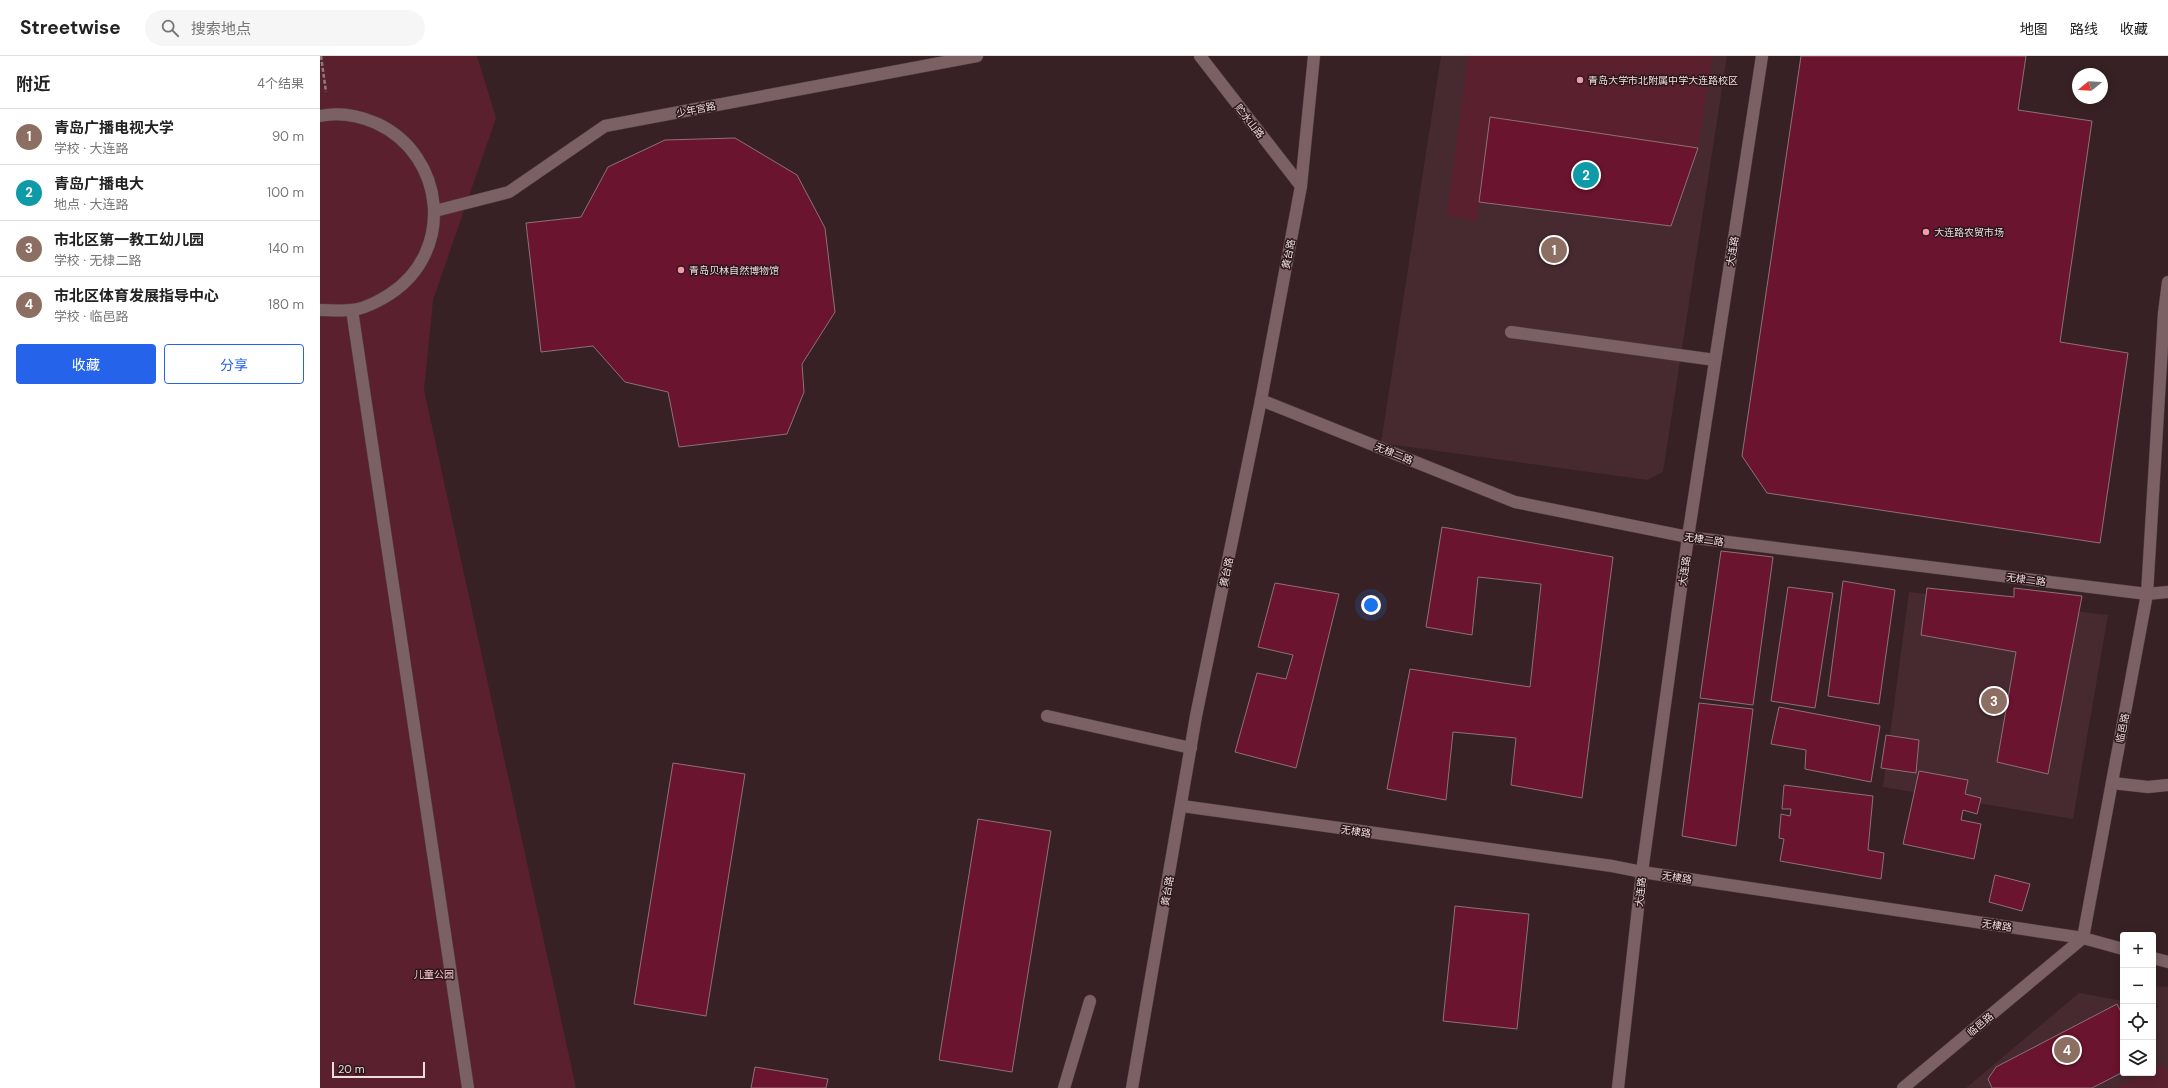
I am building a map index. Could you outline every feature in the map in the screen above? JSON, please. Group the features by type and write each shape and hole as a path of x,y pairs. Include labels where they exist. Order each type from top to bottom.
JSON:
{"street":[{"name":"少年宫路","path":"435,211 509,192 605,126 977,56"},
{"name":"贮水山路","path":"1200,56 1302,186"},
{"name":"黄台路","path":"1132,1088 1191,748 1261,400 1302,186 1314,56"},
{"name":"大连路","path":"1618,1088 1642,872 1688,537 1762,56"},
{"path":"320,310 352,310 378,302 402,286 420,265 431,239 435,211 429,180 414,152 397,135 391,130 362,117 325,115"},
{"name":"临邑路","path":"1903,1088 2084,938 2147,594 2168,282"},
{"path":"352,310 468,1088"},
{"path":"1512,332 1715,360"},
{"name":"无棣二路","path":"1261,400 1515,502 1688,537 2147,594 2168,592"},
{"path":"1047,716 1191,748"},
{"path":"2112,783 2148,787 2168,785"},
{"name":"无棣路","path":"1182,806 1612,866 1642,872 2084,938 2120,948"},
{"path":"2156,959 2168,962"},
{"path":"1064,1088 1090,1001"}],"path":[{"path":"321,56 325,115"}],"shaded area":[{"path":"1441,56 1727,56 1663,472 1647,480 1381,443"},
{"path":"1909,592 2108,615 2073,819 1883,787"},
{"path":"2156,986 2168,987 2168,1088 1966,1088 2079,993 2120,1000 2120,1076 2156,1076 2156,1007 2158,1007 2156,1004"}],"green space":[{"name":"儿童公园","path":"320,56 477,56 496,118 433,300 424,390 576,1088 320,1088"},
{"name":"青岛大学市北附属中学大连路校区","path":"1468,56 1713,56 1698,148 1491,117 1477,222 1447,215"},
{"path":"2163,1064 2168,1073 2168,1088 2116,1088 2140,1076 2156,1076 2156,1068"}],"building":[{"name":"大连路农贸市场","path":"1801,56 2026,56 2018,110 2092,121 2060,342 2128,353 2100,543 1767,493 1742,456"},
{"path":"1490,117 1698,148 1671,226 1479,202"},
{"name":"青岛贝林自然博物馆","path":"735,138 797,175 825,228 835,312 802,364 804,392 787,434 679,447 668,392 625,382 593,346 541,352 526,223 581,217 608,167 665,140"},
{"path":"1442,527 1613,557 1582,798 1511,785 1516,738 1453,732 1446,800 1387,789 1410,669 1530,687 1541,584 1478,577 1472,635 1426,627"},
{"path":"1721,551 1773,557 1753,705 1700,698"},
{"path":"1843,581 1895,590 1879,704 1828,696"},
{"path":"1275,583 1339,594 1296,768 1235,752 1257,673 1286,679 1293,655 1258,647"},
{"path":"1788,587 1833,593 1815,708 1771,701"},
{"path":"1927,588 2014,597 2014,588 2082,596 2048,774 1997,762 2016,652 1921,635"},
{"path":"1699,703 1753,709 1736,846 1682,836"},
{"path":"1779,707 1880,726 1871,782 1805,769 1806,750 1771,744"},
{"path":"1886,735 1919,740 1916,773 1881,768"},
{"path":"673,763 745,774 706,1016 634,1004"},
{"path":"1919,771 1968,780 1965,794 1981,798 1977,814 1963,810 1961,820 1981,824 1974,859 1903,844"},
{"path":"1784,785 1873,796 1868,850 1884,853 1881,879 1780,861 1784,839 1779,838 1781,814 1790,816 1791,809 1782,809"},
{"path":"978,819 1051,831 1012,1072 939,1060"},
{"path":"1995,875 2030,884 2022,911 1989,902"},
{"path":"1455,906 1529,914 1517,1029 1443,1021"},
{"path":"2117,1004 2120,1010 2120,1074 2092,1088 1992,1088 1988,1079 1996,1067"},
{"path":"755,1067 828,1079 826,1088 751,1088"}],"place":[{"name":"青岛大学市北附属中学大连路校区","path":"1580,80"},
{"name":"青岛广播电大","path":"1586,175"},
{"name":"大连路农贸市场","path":"1926,232"},
{"name":"青岛广播电视大学","path":"1554,250"},
{"name":"青岛贝林自然博物馆","path":"681,270"},
{"name":"市北区第一教工幼儿园","path":"1994,701"},
{"name":"市北区体育发展指导中心","path":"2067,1050"}]}
